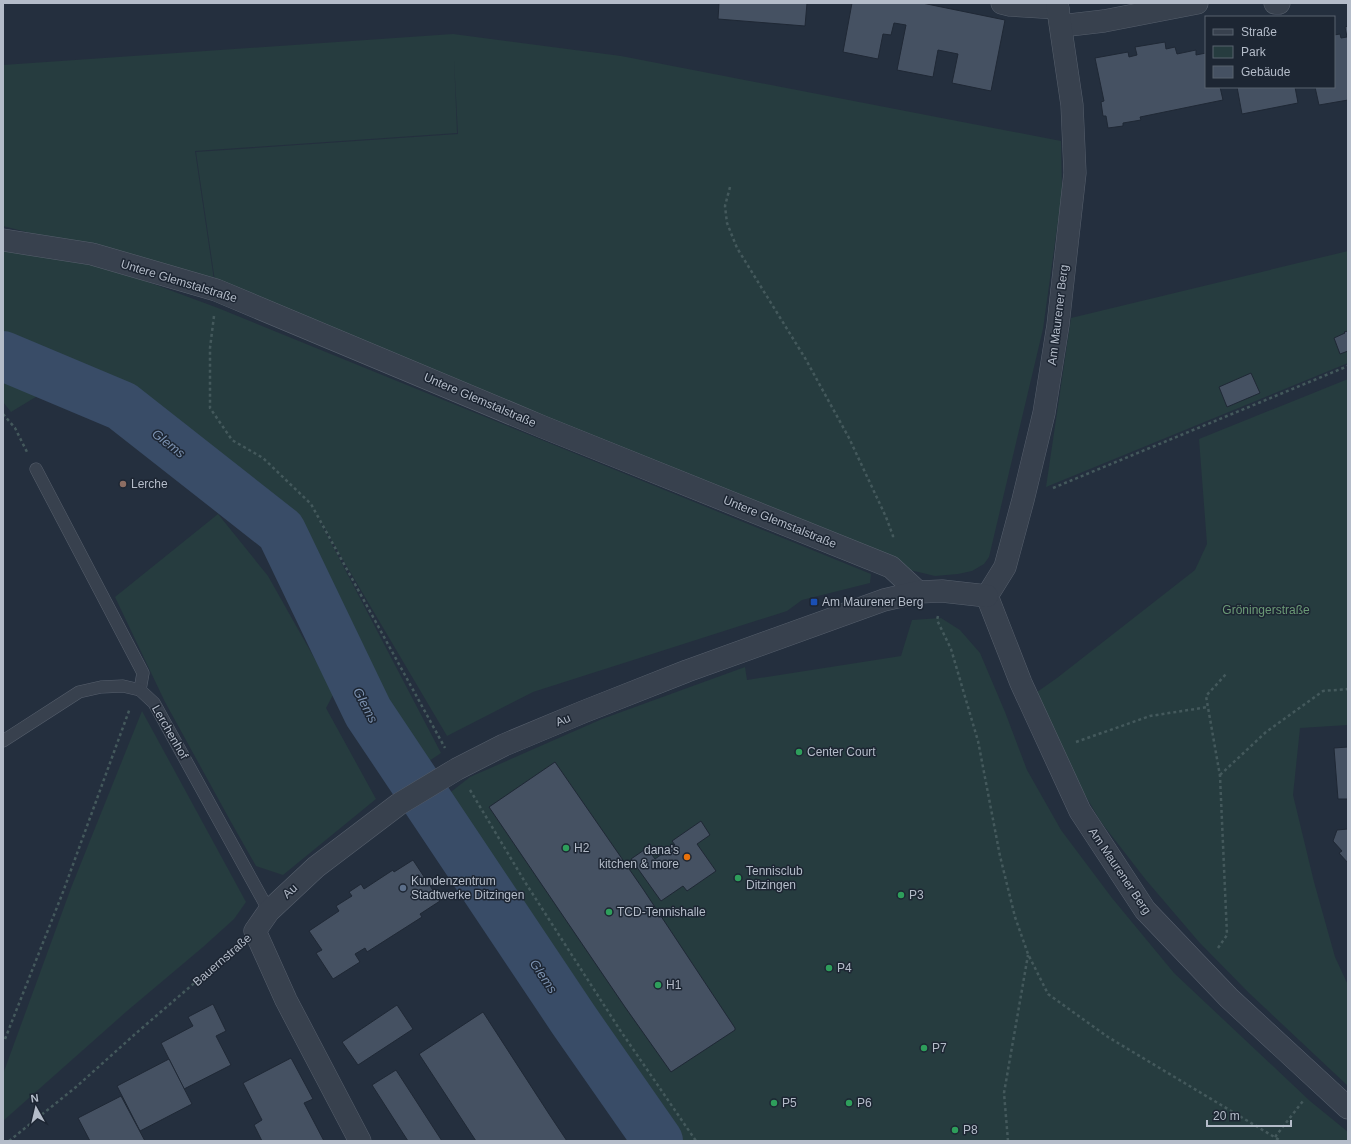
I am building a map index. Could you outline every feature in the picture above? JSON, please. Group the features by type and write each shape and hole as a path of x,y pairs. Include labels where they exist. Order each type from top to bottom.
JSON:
{"street":[{"path":"1002,3 1104,21 1197,3"},
{"name":"Am Maurener Berg","path":"1059,12 1072,105 1075,173 1058,326 1044,413 1023,500 1005,567 987,596 1021,683 1080,811 1145,910 1229,998 1348,1108"},
{"name":"Untere Glemstalstraße","path":"3,240 92,254 216,290 543,427 891,567 918,592"},
{"path":"918,592 942,591 987,596"},
{"name":"Au","path":"255,931 269,911 316,867 399,804 451,772 511,742 687,671 884,600 918,592"},
{"name":"Bauernstraße","path":"255,931 286,1000 360,1141"}],"lane":[{"path":"3,741 79,692 101,687 116,686 140,690 143,673 36,469"},
{"name":"Lerchenhof","path":"140,690 154,703 269,911"}],"path":[{"path":"730,187 725,206 727,223 737,248 805,358 849,438 886,517 893,536 891,567"},
{"path":"216,290 210,348 210,408 232,440 263,458 311,504 451,772 525,882 607,1010 696,1141"},
{"path":"1023,500 1348,366"},
{"path":"3,414 15,428 36,469"},
{"path":"942,591 937,620 951,649 978,741 1000,856 1015,917 1028,954 1048,994 1108,1037 1281,1141"},
{"path":"1202,970 1226,935 1220,776 1206,696 1227,673"},
{"path":"5,1039 62,892 130,707 140,690"},
{"path":"1220,776 1266,732 1323,691 1348,690"},
{"path":"1053,752 1150,716 1208,707"},
{"name":"Bauernstraße","path":"9,1141 76,1087 255,931"},
{"path":"1008,1141 1004,1093 1028,954"},
{"path":"1275,1137 1318,1081"}],"green space":[{"path":"453,34 621,56 1061,141 1062,192 1043,329 989,557 984,564 972,571 935,576 910,570 215,281 196,152 458,134 454,59 457,133 195,151 214,280 3,226 3,65"},
{"path":"3,248 57,255 129,275 218,308 871,574 870,583 802,600 787,611 533,692 447,736 316,514 441,753 408,775 368,712 281,531 130,413 62,381 11,412 3,402"},
{"path":"1348,251 1348,363 1046,487 1071,318"},
{"name":"Gröningerstraße","path":"1348,379 1348,725 1300,728 1293,795 1314,882 1335,957 1348,985 1348,1086 1249,993 1199,942 1146,880 1101,822 1075,778 1037,692 1195,570 1207,544 1199,439"},
{"path":"218,514 268,576 334,693 326,708 376,799 283,875 256,866 165,702 115,597"},
{"path":"941,618 960,630 980,653 1005,712 1027,770 1061,830 1112,898 1174,973 1310,1101 1348,1132 1348,1141 638,1141 415,820 470,777 602,719 745,667 747,680 901,656 912,620"},
{"path":"142,711 246,902 234,919 203,947 127,1011 3,1121 3,1074 71,888"}],"building":[{"path":"719,3 807,3 805,26 718,19"},
{"path":"852,3 922,3 1005,20 991,91 952,83 958,54 938,50 933,77 897,70 906,25 894,23 891,35 883,34 878,59 843,52"},
{"path":"1348,26 1348,100 1319,105 1315,88 1335,88 1335,35 1340,34 1341,38 1347,37 1345,27"},
{"path":"1165,42 1166,49 1175,47 1177,54 1196,50 1196,55 1205,53 1205,88 1220,88 1223,100 1140,117 1141,120 1123,123 1123,126 1108,128 1106,116 1103,116 1101,102 1104,101 1095,58 1128,52 1129,57 1137,55 1135,47"},
{"path":"1237,88 1295,88 1298,103 1242,114"},
{"path":"1348,331 1348,351 1340,354 1334,338"},
{"path":"1251,373 1260,393 1227,407 1219,387"},
{"path":"1348,747 1348,799 1338,799 1334,748"},
{"name":"TCD-Tennishalle","path":"555,762 643,889 735,1028 735,1030 671,1072 489,807"},
{"path":"701,821 710,835 697,844 716,871 687,891 683,886 661,901 631,859 647,848 655,859 675,845 672,841"},
{"path":"1348,829 1348,863 1339,853 1342,851 1333,841 1337,830"},
{"path":"413,860 440,901 420,914 422,917 367,952 365,948 355,954 360,962 333,979 316,953 322,950 309,931 339,911 336,906 352,896 349,892 361,884 364,889 393,870 394,872"},
{"path":"213,1004 226,1031 216,1036 231,1065 184,1089 161,1043 193,1026 188,1017"},
{"path":"397,1005 413,1029 358,1065 342,1042"},
{"path":"483,1012 567,1141 476,1141 419,1054"},
{"path":"291,1058 313,1099 304,1103 324,1141 262,1141 254,1125 262,1120 243,1083"},
{"path":"169,1059 192,1104 140,1131 117,1086"},
{"path":"396,1070 442,1141 408,1141 372,1085"},
{"path":"121,1096 145,1141 90,1141 78,1118"}],"waterway":[{"name":"Glems","path":"3,356 122,406 281,531 368,712 573,1019 658,1141"}],"place":[{"name":"Lerche","path":"123,484"},
{"name":"Am Maurener Berg","path":"814,602"},
{"name":"Center Court","path":"799,752"},
{"name":"H2","path":"566,848"},
{"name":"dana's kitchen & more","path":"687,857"},
{"name":"Tennisclub Ditzingen","path":"738,878"},
{"name":"Kundenzentrum Stadtwerke Ditzingen","path":"403,888"},
{"name":"P3","path":"901,895"},
{"name":"TCD-Tennishalle","path":"609,912"},
{"name":"P4","path":"829,968"},
{"name":"H1","path":"658,985"},
{"name":"P7","path":"924,1048"},
{"name":"P5","path":"774,1103"},
{"name":"P6","path":"849,1103"},
{"name":"P8","path":"955,1130"}]}
